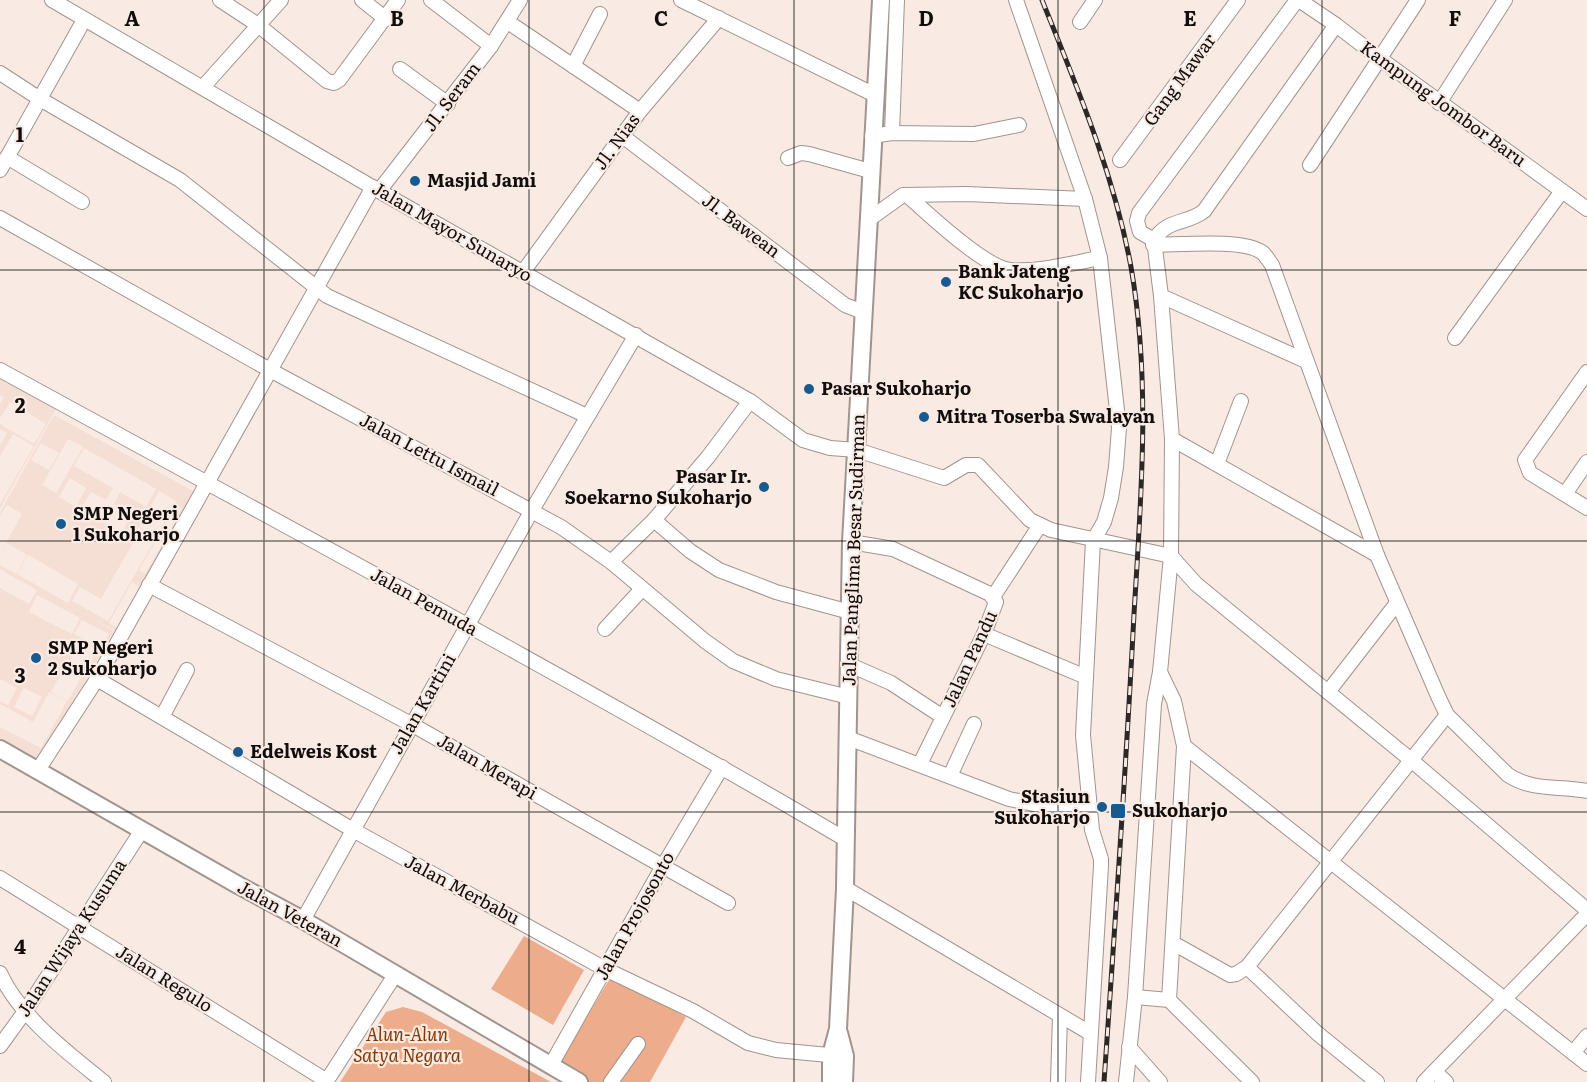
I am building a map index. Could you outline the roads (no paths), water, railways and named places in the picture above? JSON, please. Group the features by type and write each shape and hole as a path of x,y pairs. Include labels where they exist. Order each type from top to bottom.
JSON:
{"main road":[{"name":"Jalan Panglima Besar Sudirman","path":"836,1081 845,888 851,542 881,0"},
{"name":"Jalan Veteran","path":"0,749 303,920 579,1082"}],"street":[{"name":"Jalan Mayor Sunaryo","path":"52,0 376,189 750,400 803,440 830,448 857,450 944,478 966,465 978,465 1030,520 1040,525"},
{"path":"220,0 258,25 327,81 334,83 339,80 398,0"},
{"path":"203,87 281,0"},
{"path":"362,0 386,19"},
{"path":"431,0 491,46"},
{"name":"Jl. Seram","path":"38,770 96,679 315,288 376,189 447,104 508,22 520,0"},
{"path":"681,0 875,95"},
{"path":"892,133 897,0"},
{"path":"1016,0 1085,199 1100,258 1119,428 1111,498 1104,522 1093,541 1083,735 1089,809 1101,866 1088,1082"},
{"path":"1080,22 1095,0"},
{"name":"Gang Mawar","path":"1120,160 1238,0"},
{"path":"1298,0 1139,213 1137,221 1140,232 1154,242 1230,244 1254,249 1263,254 1272,265 1377,555 1447,715 1508,775 1519,782 1542,788 1574,788 1587,791"},
{"name":"Kampung Jombor Baru","path":"1298,0 1336,25 1439,103 1587,209"},
{"path":"1310,165 1418,0"},
{"path":"1439,103 1505,0"},
{"path":"573,66 600,14"},
{"name":"Jl. Nias","path":"523,272 621,135 719,18"},
{"path":"0,170 84,20"},
{"path":"508,22 640,111"},
{"path":"1126,1082 1135,997 1154,704 1160,672 1171,556 1172,439 1161,296 1154,242 1163,228 1192,218 1204,211 1336,25"},
{"path":"400,69 447,104"},
{"path":"0,73 40,99 180,180 315,288 332,299 587,416"},
{"path":"872,136 892,133 974,134 1019,125"},
{"name":"Jl. Bawean","path":"621,135 845,305 863,312"},
{"path":"788,158 801,153 809,154 870,171"},
{"path":"7,157 82,202"},
{"path":"1455,338 1562,191"},
{"path":"868,220 901,197 967,194 1085,199"},
{"path":"901,197 998,267 1010,271 1100,258"},
{"name":"Jalan Lettu Ismail","path":"0,218 270,370 532,510 580,539 705,641 733,661 776,679 849,697"},
{"path":"1161,296 1306,362"},
{"name":"Jalan Kartini","path":"303,920 532,510 636,335"},
{"name":"Jalan Pemuda","path":"0,370 468,625 722,767 845,839"},
{"path":"1587,372 1525,460 1530,473 1587,508"},
{"path":"611,562 654,520 708,458 750,400"},
{"path":"1217,465 1240,400"},
{"path":"1172,439 1377,555"},
{"path":"1565,494 1587,462"},
{"path":"654,520 690,550 719,570 776,592 849,612"},
{"path":"993,597 1040,525 1093,541 1171,556 1196,584 1411,760 1587,912 1424,1082"},
{"name":"Jalan Pandu","path":"851,542 893,549 912,556 993,597 996,602 984,634 920,764"},
{"name":"Jalan Merapi","path":"149,585 411,724 728,903"},
{"path":"605,629 642,589"},
{"path":"1328,692 1397,603"},
{"path":"984,634 1086,677"},
{"path":"850,665 891,683 943,717"},
{"path":"162,717 187,670"},
{"path":"1160,672 1174,701 1184,746 1169,1000"},
{"name":"Jalan Merbabu","path":"96,679 352,830 605,969 693,1011 748,1042 776,1050 838,1056"},
{"path":"1154,704 1163,695 1174,701"},
{"path":"1173,943 1230,975 1246,967 1447,715"},
{"path":"950,776 974,724"},
{"path":"848,738 1009,799 1027,804 1089,809"},
{"path":"1184,746 1587,1064"},
{"name":"Jalan Projosonto","path":"551,1065 663,866 722,767"},
{"name":"Jalan Wijaya Kusuma","path":"0,1046 26,1010 142,830"},
{"name":"Jalan Regulo","path":"0,878 326,1082"},
{"path":"845,888 1090,1033"},
{"path":"1246,967 1317,1033 1377,1082"},
{"path":"0,973 13,998 60,1047 104,1082"},
{"path":"326,1082 395,975"},
{"path":"1135,997 1169,1000 1252,1082"},
{"path":"1058,1082 1060,1017"},
{"path":"1573,1053 1587,1036"},
{"path":"611,1082 638,1044"},
{"path":"1130,1047 1160,1082"},
{"path":"1435,1072 1446,1082"}],"railway":[{"path":"1042,0 1093,131 1115,198 1131,267 1141,353 1143,440 1139,527 1104,1082"}],"place":[{"name":"Masjid Jami","path":"415,181"},
{"name":"Bank Jateng KC Sukoharjo","path":"946,282"},
{"name":"Pasar Sukoharjo","path":"809,389"},
{"name":"Mitra Toserba Swalayan","path":"924,417"},
{"name":"Pasar Ir. Soekarno Sukoharjo","path":"764,487"},
{"name":"SMP Negeri 1 Sukoharjo","path":"61,524"},
{"name":"SMP Negeri 2 Sukoharjo","path":"36,658"},
{"name":"Edelweis Kost","path":"238,752"},
{"name":"Stasiun Sukoharjo","path":"1102,807"},
{"name":"Sukoharjo","path":"1118,811"}],"park label":[{"name":"Alun-Alun Satya Negara","path":"407,1045"}]}
